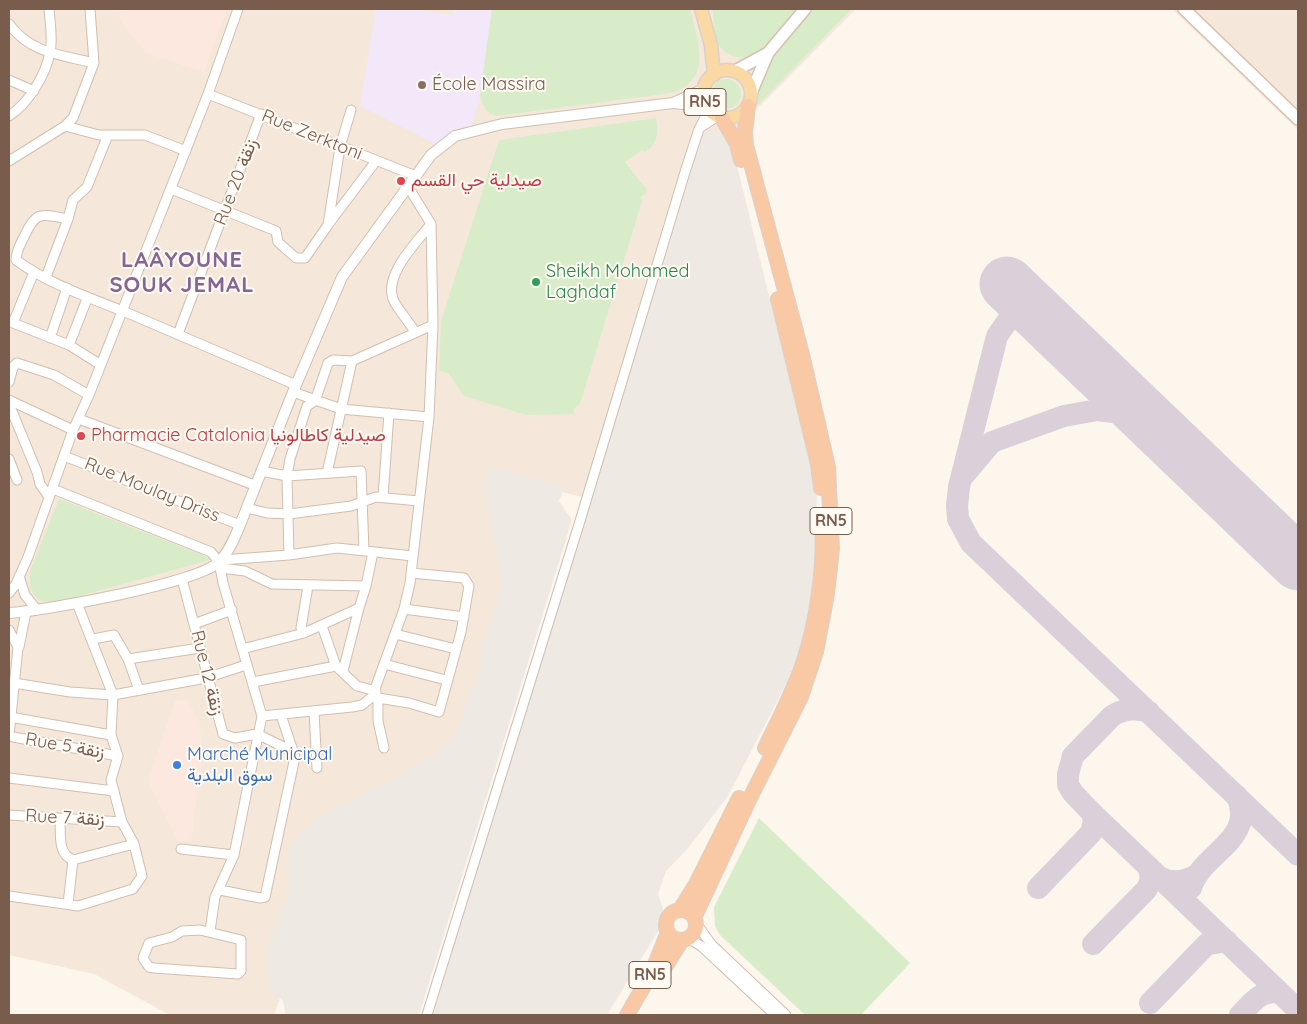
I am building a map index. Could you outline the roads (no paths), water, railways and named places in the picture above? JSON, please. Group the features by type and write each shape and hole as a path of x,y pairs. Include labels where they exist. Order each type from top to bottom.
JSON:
{"highway":[{"name":"RN5","path":"636,1015 685,939 695,930 695,920 748,802 801,698 816,652 827,594 832,549 828,467 802,354 746,145 745,132 750,99"},
{"name":"RN5","path":"685,939 674,938 668,932 666,924 669,916 680,910 696,884 773,732 803,663 814,617 823,528 820,475 737,144 714,112"},
{"path":"680,910 688,912 695,920"},
{"name":"RN5","path":"627,1015 652,972 668,932"}],"main road":[{"name":"RN5","path":"701,9 711,46 714,74 704,89 714,112 737,116 750,99 746,80 733,71 711,46"},
{"path":"750,99 768,53 805,9"},
{"path":"1184,9 1297,116"},
{"path":"733,71 768,53"},
{"name":"RN5","path":"714,74 733,71"}],"street":[{"path":"9,116 26,104 34,91 50,52 49,9"},
{"path":"9,161 65,126 77,111 94,63 90,9"},
{"path":"9,593 19,576 73,430 89,395 186,151 238,9"},
{"path":"9,24 26,43 50,52 94,63"},
{"path":"9,80 34,91"},
{"path":"210,931 215,897 220,890 229,863 234,855 242,806 255,756 257,734 262,716 232,610 222,583 220,563 240,525 260,470 342,277 416,176 442,145 455,136 502,124 673,103 704,89"},
{"name":"Rue Zerktoni","path":"208,94 416,176"},
{"path":"673,103 714,112"},
{"path":"328,225 340,147 351,110"},
{"path":"427,1015 504,771 698,129 714,112"},
{"name":"Rue 20 زنقة","path":"178,334 261,114"},
{"path":"65,126 88,133 108,135 144,134 186,151"},
{"path":"46,277 68,219 73,200 87,187 108,135"},
{"path":"171,189 276,231 278,242 296,258 305,258 376,161"},
{"path":"384,748 375,695 404,610 413,556 429,417 433,325 431,224 409,188"},
{"path":"68,219 41,215 31,221 16,260 34,272 87,299 178,334 294,388 315,401 341,409 429,417"},
{"path":"415,332 394,302 392,286 398,265 431,224"},
{"path":"34,272 13,323 69,346 100,365"},
{"path":"50,338 67,288"},
{"path":"69,346 87,299"},
{"path":"289,555 287,476 293,446 307,406 315,401 328,363 333,360 352,361 433,325"},
{"path":"327,473 352,361"},
{"path":"9,382 17,363 45,372 89,395"},
{"path":"9,402 73,430"},
{"path":"9,402 40,484 51,493 211,552 220,563 245,571 272,584 366,586"},
{"path":"383,497 389,413"},
{"path":"79,419 254,485"},
{"name":"Rue Moulay Driss","path":"64,456 240,525"},
{"path":"9,459 17,480"},
{"path":"260,470 287,476 361,471 369,552 366,586 340,668"},
{"path":"247,508 267,513 289,514 351,506 383,497 419,501"},
{"path":"9,613 77,603 182,579 220,563 337,548 413,556"},
{"path":"19,576 25,595 37,610"},
{"path":"322,626 340,668 357,686 375,695 439,712 464,617 470,586 464,578 410,578"},
{"name":"Rue 12 زنقة","path":"182,579 206,678 223,734 236,738 257,734"},
{"path":"304,633 301,628 308,586"},
{"path":"9,896 78,906 133,889 142,876 134,844 122,822 111,780 118,756 111,735 113,695 93,639 77,603"},
{"path":"242,649 304,633 359,608"},
{"path":"194,624 232,610"},
{"path":"404,610 464,617"},
{"path":"11,736 10,717 18,647 26,612"},
{"path":"9,630 18,647"},
{"path":"395,634 456,649"},
{"path":"93,639 114,635 128,659 139,690"},
{"path":"128,659 200,648"},
{"path":"14,683 70,692 113,695 206,678 246,664"},
{"path":"384,664 446,680"},
{"path":"253,682 340,668"},
{"path":"262,716 314,712 362,705 375,695"},
{"path":"314,712 317,768"},
{"path":"220,890 260,898 266,897 295,756 281,715"},
{"path":"10,717 111,735"},
{"path":"257,734 294,752"},
{"name":"Rue 5 زنقة","path":"11,736 118,756"},
{"path":"9,778 114,791"},
{"name":"Rue 7 زنقة","path":"9,815 122,822"},
{"path":"60,819 62,852 67,858 73,860 134,844"},
{"path":"181,849 234,855"},
{"path":"68,904 73,860"},
{"path":"695,920 712,945 786,1015"},
{"path":"182,931 210,931 241,940 242,964 238,974 154,968 145,962 146,948 154,941 172,937 182,931"},
{"path":"685,939 702,946 775,1015"}],"place":[{"name":"École Massira","path":"422,85"},
{"name":"صيدلية حي القسم","path":"401,181"},
{"name":"Sheikh Mohamed Laghdaf","path":"536,282"},
{"name":"Pharmacie Catalonia صيدلية كاطالونيا","path":"81,436"},
{"name":"Marché Municipal سوق البلدية","path":"177,765"}],"district":[{"name":"LAÂYOUNE SOUK JEMAL","path":"182,272"}]}
